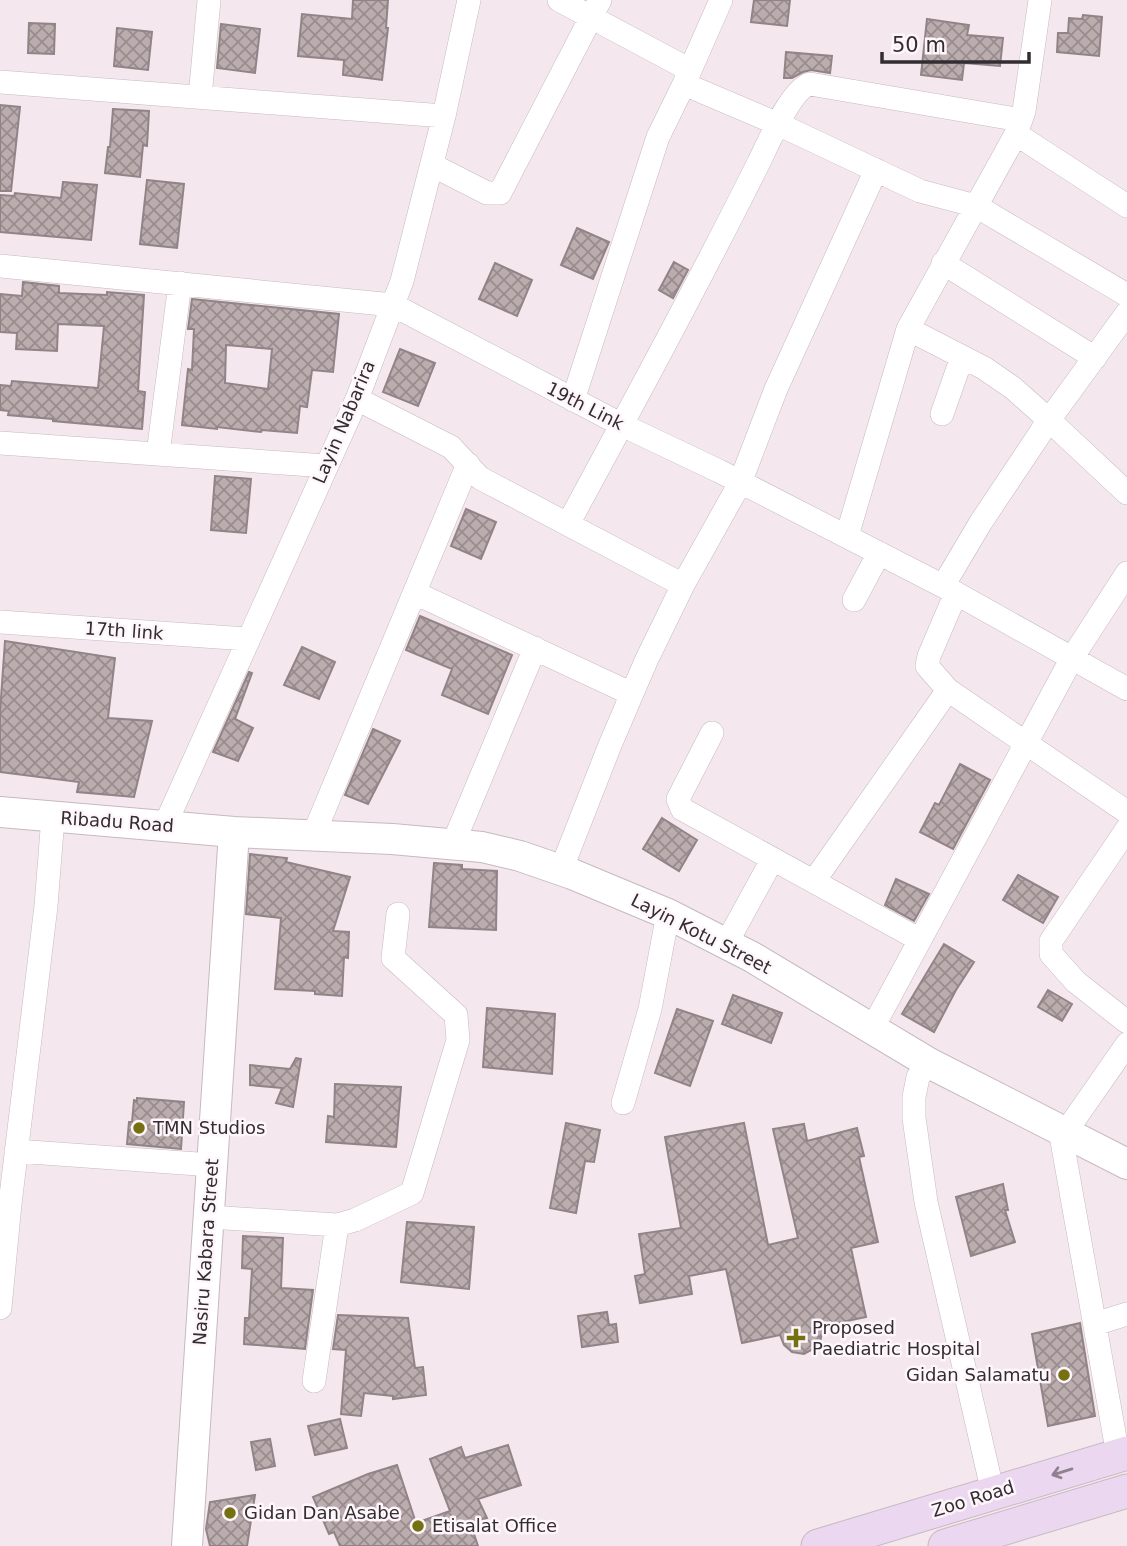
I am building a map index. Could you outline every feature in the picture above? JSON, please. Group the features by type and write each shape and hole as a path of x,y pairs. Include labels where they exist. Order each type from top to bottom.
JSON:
{"main road":[{"name":"Zoo Road","path":"818,1546 1123,1454"},
{"name":"Zoo Road","path":"945,1546 1127,1491"}],"street":[{"path":"200,97 209,0"},
{"name":"Layin Nabarira","path":"165,825 357,399 402,281 444,116 469,0"},
{"path":"559,0 596,8 687,77 778,124 920,191 976,206 1127,295"},
{"path":"573,400 658,137 721,0"},
{"path":"847,536 908,329 1019,127 1040,0"},
{"path":"432,165 487,193 500,193 596,8"},
{"path":"0,82 444,116"},
{"path":"568,524 713,254 778,124 802,87 810,84 1019,127 1127,206"},
{"path":"561,870 632,694 683,585 740,482 776,389 876,170"},
{"path":"943,263 1096,358"},
{"name":"19th Link","path":"0,266 393,305 622,425 847,536 1127,689"},
{"path":"158,454 180,283"},
{"path":"1127,313 1049,420 981,522 950,590 927,666 948,690 1127,813"},
{"path":"908,329 984,368 1013,388 1127,493"},
{"path":"942,414 962,357"},
{"path":"357,399 451,447 480,478 683,585"},
{"path":"0,443 326,466"},
{"path":"313,836 468,464"},
{"path":"854,600 879,553"},
{"path":"872,1029 1072,658 1127,573"},
{"path":"415,593 632,694"},
{"name":"17th link","path":"0,622 247,639"},
{"path":"453,844 535,648"},
{"path":"814,881 948,690"},
{"path":"712,733 678,799 679,805 686,812 920,940"},
{"name":"Ribadu Road","path":"0,812 234,832"},
{"path":"0,1308 5,1204 16,1151 46,906 53,817"},
{"path":"1127,829 1051,941 1051,954 1076,982 1127,1022"},
{"name":"Layin Kotu Street","path":"234,832 482,847 561,870 668,914 726,944 929,1063 1127,1164"},
{"name":"Nasiru Kabara Street","path":"187,1546 234,832"},
{"path":"726,944 772,860"},
{"path":"209,1217 337,1225 412,1193 458,1040 456,1015 393,958 398,914"},
{"path":"623,1103 650,1009 668,914"},
{"path":"1123,1454 1095,1324 1063,1131 1127,1044"},
{"path":"929,1063 918,1077 914,1097 914,1118 926,1202 993,1493"},
{"path":"16,1151 212,1165"},
{"path":"314,1381 337,1225"},
{"path":"1095,1324 1127,1314"}],"building":[{"path":"353,0 388,0 382,80 343,75 344,60 298,56 302,14 352,19"},
{"path":"754,0 790,0 787,26 751,22"},
{"path":"1083,15 1102,17 1099,56 1057,52 1058,33 1068,33 1069,18 1082,19"},
{"path":"927,19 969,25 967,35 1003,38 1000,66 964,63 962,80 921,75"},
{"path":"29,23 55,24 54,54 28,53"},
{"path":"221,24 260,29 255,73 217,68"},
{"path":"117,28 152,32 148,70 114,66"},
{"path":"786,52 832,56 830,73 811,70 792,78 784,78"},
{"path":"0,105 20,107 11,191 0,191"},
{"path":"113,109 149,111 147,146 143,145 140,177 105,173"},
{"path":"147,180 184,184 177,248 140,244"},
{"path":"63,182 97,185 91,240 0,232 0,195 14,196 15,193 61,198"},
{"path":"577,228 609,242 593,279 561,265"},
{"path":"674,262 688,270 673,298 659,290"},
{"path":"495,263 532,280 517,316 479,299"},
{"path":"23,282 59,286 59,293 107,295 107,292 144,295 138,391 145,392 142,429 8,415 9,411 0,410 0,385 11,386 12,381 98,388 104,326 58,324 57,351 16,349 17,333 0,332 0,294 22,296"},
{"path":"192,299 339,314 333,372 312,370 307,407 300,406 297,433 182,425 188,369 192,370 194,329 188,329","holes":["226,345 272,349 268,389 225,383"]},
{"path":"400,349 435,363 418,406 383,392"},
{"path":"215,476 251,479 246,533 211,530"},
{"path":"466,509 496,522 481,559 451,546"},
{"path":"420,616 512,655 488,714 442,695 452,669 406,650"},
{"path":"5,641 115,658 108,718 152,721 134,797 77,792 79,782 0,772 0,712"},
{"path":"302,647 335,662 319,699 284,685"},
{"path":"249,672 252,673 235,719 253,728 238,761 213,752"},
{"path":"373,729 400,741 368,804 345,795"},
{"path":"960,764 990,780 953,849 920,832 935,803 939,805"},
{"path":"662,818 697,840 679,871 643,849"},
{"path":"250,854 287,858 286,862 350,877 333,931 349,932 348,958 344,957 342,996 315,994 315,991 275,989 281,918 246,914"},
{"path":"434,863 462,865 462,869 497,871 496,930 429,927"},
{"path":"1018,875 1058,897 1043,923 1003,900"},
{"path":"896,879 929,894 914,921 885,905"},
{"path":"944,944 974,962 934,1032 902,1014"},
{"path":"1048,990 1072,1004 1062,1021 1038,1007"},
{"path":"733,995 782,1013 771,1043 722,1024"},
{"path":"487,1008 555,1014 552,1074 483,1067"},
{"path":"677,1009 713,1021 690,1086 655,1073"},
{"path":"296,1058 301,1059 293,1107 276,1103 282,1088 250,1085 250,1065 290,1069"},
{"path":"335,1084 401,1087 396,1147 326,1142 328,1116 334,1117"},
{"name":"TMN Studios","path":"137,1098 184,1102 181,1149 127,1144 129,1122 132,1122 134,1100 137,1101"},
{"path":"566,1123 600,1130 594,1162 585,1161 576,1213 550,1208"},
{"path":"744,1123 768,1245 798,1238 773,1129 804,1124 807,1141 857,1128 864,1156 859,1157 878,1242 851,1248 866,1317 823,1326 820,1343 804,1354 792,1352 784,1345 780,1335 742,1343 726,1269 689,1276 692,1294 640,1303 635,1276 645,1274 639,1234 681,1228 665,1137"},
{"path":"1003,1184 1008,1210 1005,1210 1015,1242 971,1256 956,1197"},
{"path":"407,1222 474,1227 469,1289 401,1282"},
{"path":"243,1236 283,1238 281,1288 313,1290 305,1349 244,1344 245,1318 249,1318 252,1269 242,1268"},
{"path":"607,1312 609,1325 616,1324 618,1342 582,1347 578,1316"},
{"path":"338,1315 408,1318 415,1368 423,1367 426,1395 393,1399 393,1396 364,1393 361,1416 341,1414 346,1350 333,1349"},
{"name":"Gidan Salamatu","path":"1080,1323 1095,1416 1048,1426 1032,1334"},
{"path":"340,1419 347,1448 315,1455 308,1426"},
{"path":"270,1439 275,1466 256,1470 251,1442"},
{"path":"508,1445 521,1485 478,1499 487,1518 475,1524 477,1530 474,1534 478,1546 340,1546 334,1532 329,1534 313,1497 397,1465 416,1523 450,1511 430,1459 461,1447 465,1458"},
{"name":"Gidan Dan Asabe","path":"255,1495 247,1546 210,1546 206,1529 210,1502"}],"place":[{"name":"TMN Studios","path":"139,1128"},
{"name":"Proposed Paediatric Hospital","path":"796,1338"},
{"name":"Gidan Salamatu","path":"1064,1375"},
{"name":"Gidan Dan Asabe","path":"230,1513"},
{"name":"Etisalat Office","path":"418,1526"}]}
